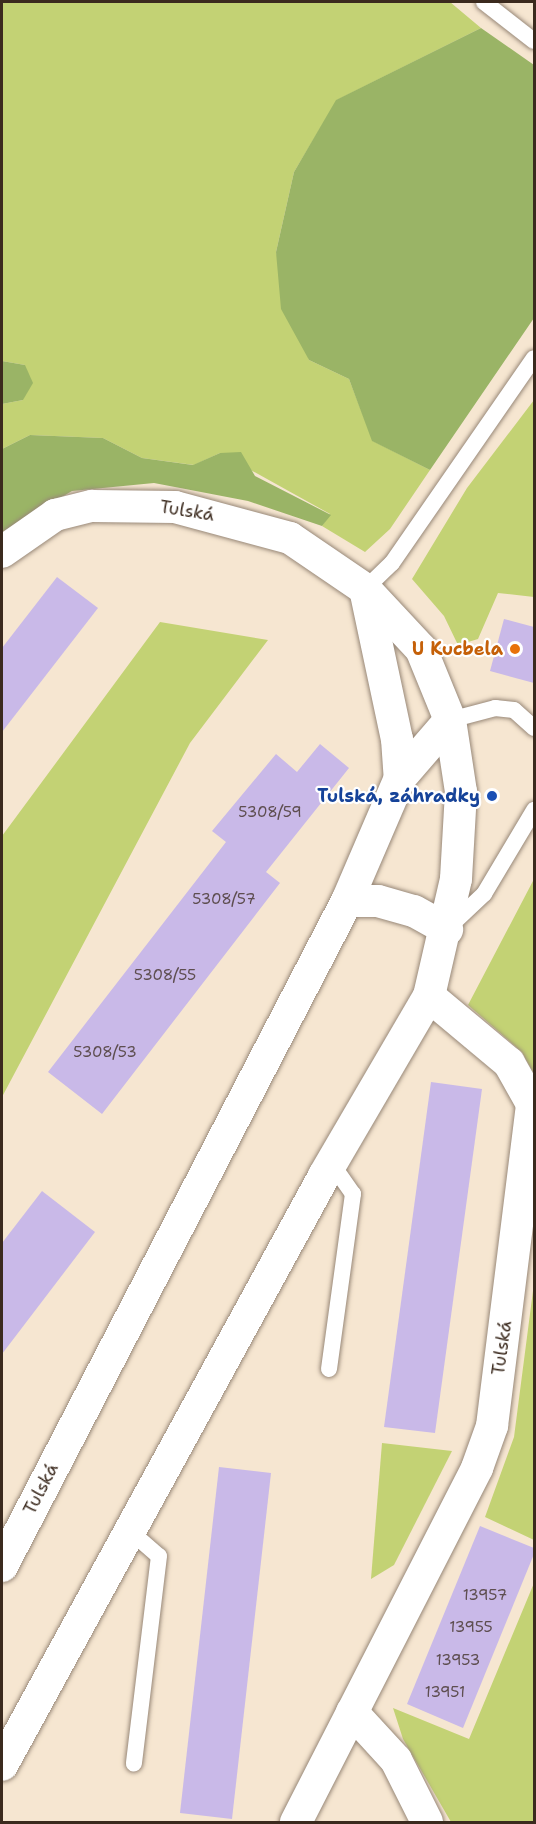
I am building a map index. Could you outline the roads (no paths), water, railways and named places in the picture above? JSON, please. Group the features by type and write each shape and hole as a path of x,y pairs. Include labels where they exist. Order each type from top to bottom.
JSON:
{"street":[{"name":"Tulská","path":"2,552 55,514 92,506 176,507 290,538 365,589 421,649 450,720 461,792 460,837 447,929 429,996 332,1162 2,1765"},
{"name":"Tulská","path":"365,589 397,739 400,778"},
{"name":"Tulská","path":"2,1566 347,901 400,778 450,720"},
{"path":"347,901 378,901 414,911 447,929"},
{"name":"Tulská","path":"296,1822 485,1448 532,1127 532,1104 509,1063 429,996"},
{"path":"352,1712 396,1760 427,1822"}],"lane":[{"path":"483,2 534,41"},
{"path":"365,589 392,563 534,358"},
{"path":"450,720 495,708 514,710 534,728"},
{"path":"447,929 484,894 534,810"},
{"path":"329,1370 353,1194 332,1162"},
{"path":"130,1531 159,1556 134,1763"}],"place":[{"name":"U Kucbela","path":"515,649"},
{"name":"Tulská, záhradky","path":"492,796"}]}
